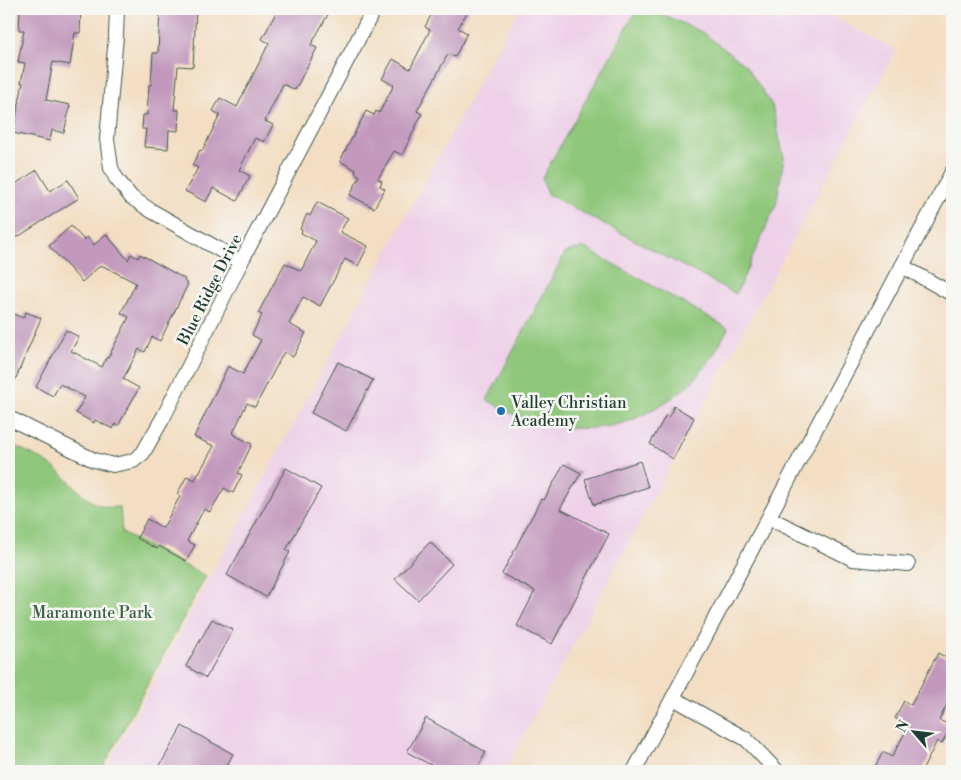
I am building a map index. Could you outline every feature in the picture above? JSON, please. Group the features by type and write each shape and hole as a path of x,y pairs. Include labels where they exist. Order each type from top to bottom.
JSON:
{"street":[{"path":"117,9 107,139 112,168 116,178 131,196 144,205 241,262"},
{"name":"Blue Ridge Drive","path":"9,418 94,460 113,465 133,461 143,454 374,9"},
{"path":"634,771 952,172"},
{"path":"902,266 952,294"},
{"path":"769,518 854,559 908,564"},
{"path":"673,698 746,739 777,771"}],"shaded area":[{"name":"Valley Christian Academy","path":"519,9 819,9 896,50 505,771 105,771"}],"green space":[{"path":"637,9 651,9 702,32 746,66 772,105 784,158 776,205 736,294 547,194 542,178"},
{"path":"583,247 728,328 705,367 695,379 664,403 639,417 623,423 595,428 566,428 537,423 510,413 487,400 565,253"},
{"name":"Maramonte Park","path":"9,443 51,465 83,495 95,503 105,507 120,507 122,533 206,576 101,771 9,771"}],"building":[{"path":"20,9 81,10 80,33 75,33 70,65 53,62 46,100 70,105 64,133 52,130 50,141 13,133 25,63 18,62 24,30 19,30"},
{"path":"160,9 196,9 193,67 178,66 174,110 179,110 178,131 169,130 168,149 144,147 146,129 142,129 143,115 147,115 153,53 158,53"},
{"path":"278,9 331,9 311,45 317,48 295,90 283,84 265,121 273,125 264,142 255,138 239,170 250,176 237,201 213,188 206,202 185,191 198,168 192,165 200,150 202,151 220,115 213,111 220,98 237,107 269,43 262,39"},
{"path":"434,9 469,9 458,28 467,33 455,57 448,54 417,111 422,114 402,155 394,151 378,179 382,181 380,186 385,189 374,208 350,195 360,176 355,173 356,170 340,161 366,111 374,115 376,111 379,113 394,85 382,79 393,59 410,69 430,30 425,27"},
{"path":"37,170 50,191 68,180 79,198 16,238 9,227 9,188"},
{"path":"317,202 348,218 340,232 368,246 358,266 345,259 320,306 303,297 289,324 306,333 293,357 284,352 255,407 247,403 233,433 252,444 238,473 242,475 233,493 224,488 210,512 204,509 187,541 195,545 186,561 159,546 157,549 137,538 147,519 163,528 180,496 177,494 187,476 195,480 214,446 194,437 228,366 243,374 261,340 252,335 262,315 258,313 285,263 301,271 316,241 301,233 302,230 300,229 307,214 310,216"},
{"path":"71,226 84,240 87,237 94,245 106,234 128,260 131,254 138,258 140,254 185,279 184,281 188,284 160,341 152,337 145,352 139,349 123,379 139,388 118,426 115,424 113,429 95,420 94,423 76,413 85,397 60,384 53,396 36,387 66,330 79,337 71,351 102,367 129,317 121,313 136,283 101,265 82,282 49,246"},
{"path":"9,312 23,318 26,312 41,318 9,395"},
{"path":"338,362 373,380 346,431 311,413"},
{"path":"674,406 694,418 673,459 650,444 666,415 669,417"},
{"path":"640,461 648,487 594,505 585,479"},
{"path":"564,464 581,473 560,509 609,534 552,644 517,626 535,591 502,574 541,499 544,500"},
{"path":"286,468 321,488 286,550 290,552 266,597 227,575"},
{"path":"430,542 452,564 418,600 395,579"},
{"path":"212,619 233,630 206,678 186,666"},
{"path":"938,653 952,661 952,695 939,720 951,726 942,744 937,741 922,771 873,771 883,752 892,757 909,725 895,718 904,701 911,705"},
{"path":"426,718 486,752 476,771 442,771 407,752"},
{"path":"182,726 233,754 224,771 157,771"}],"place":[{"name":"Valley Christian Academy","path":"501,411"}]}
